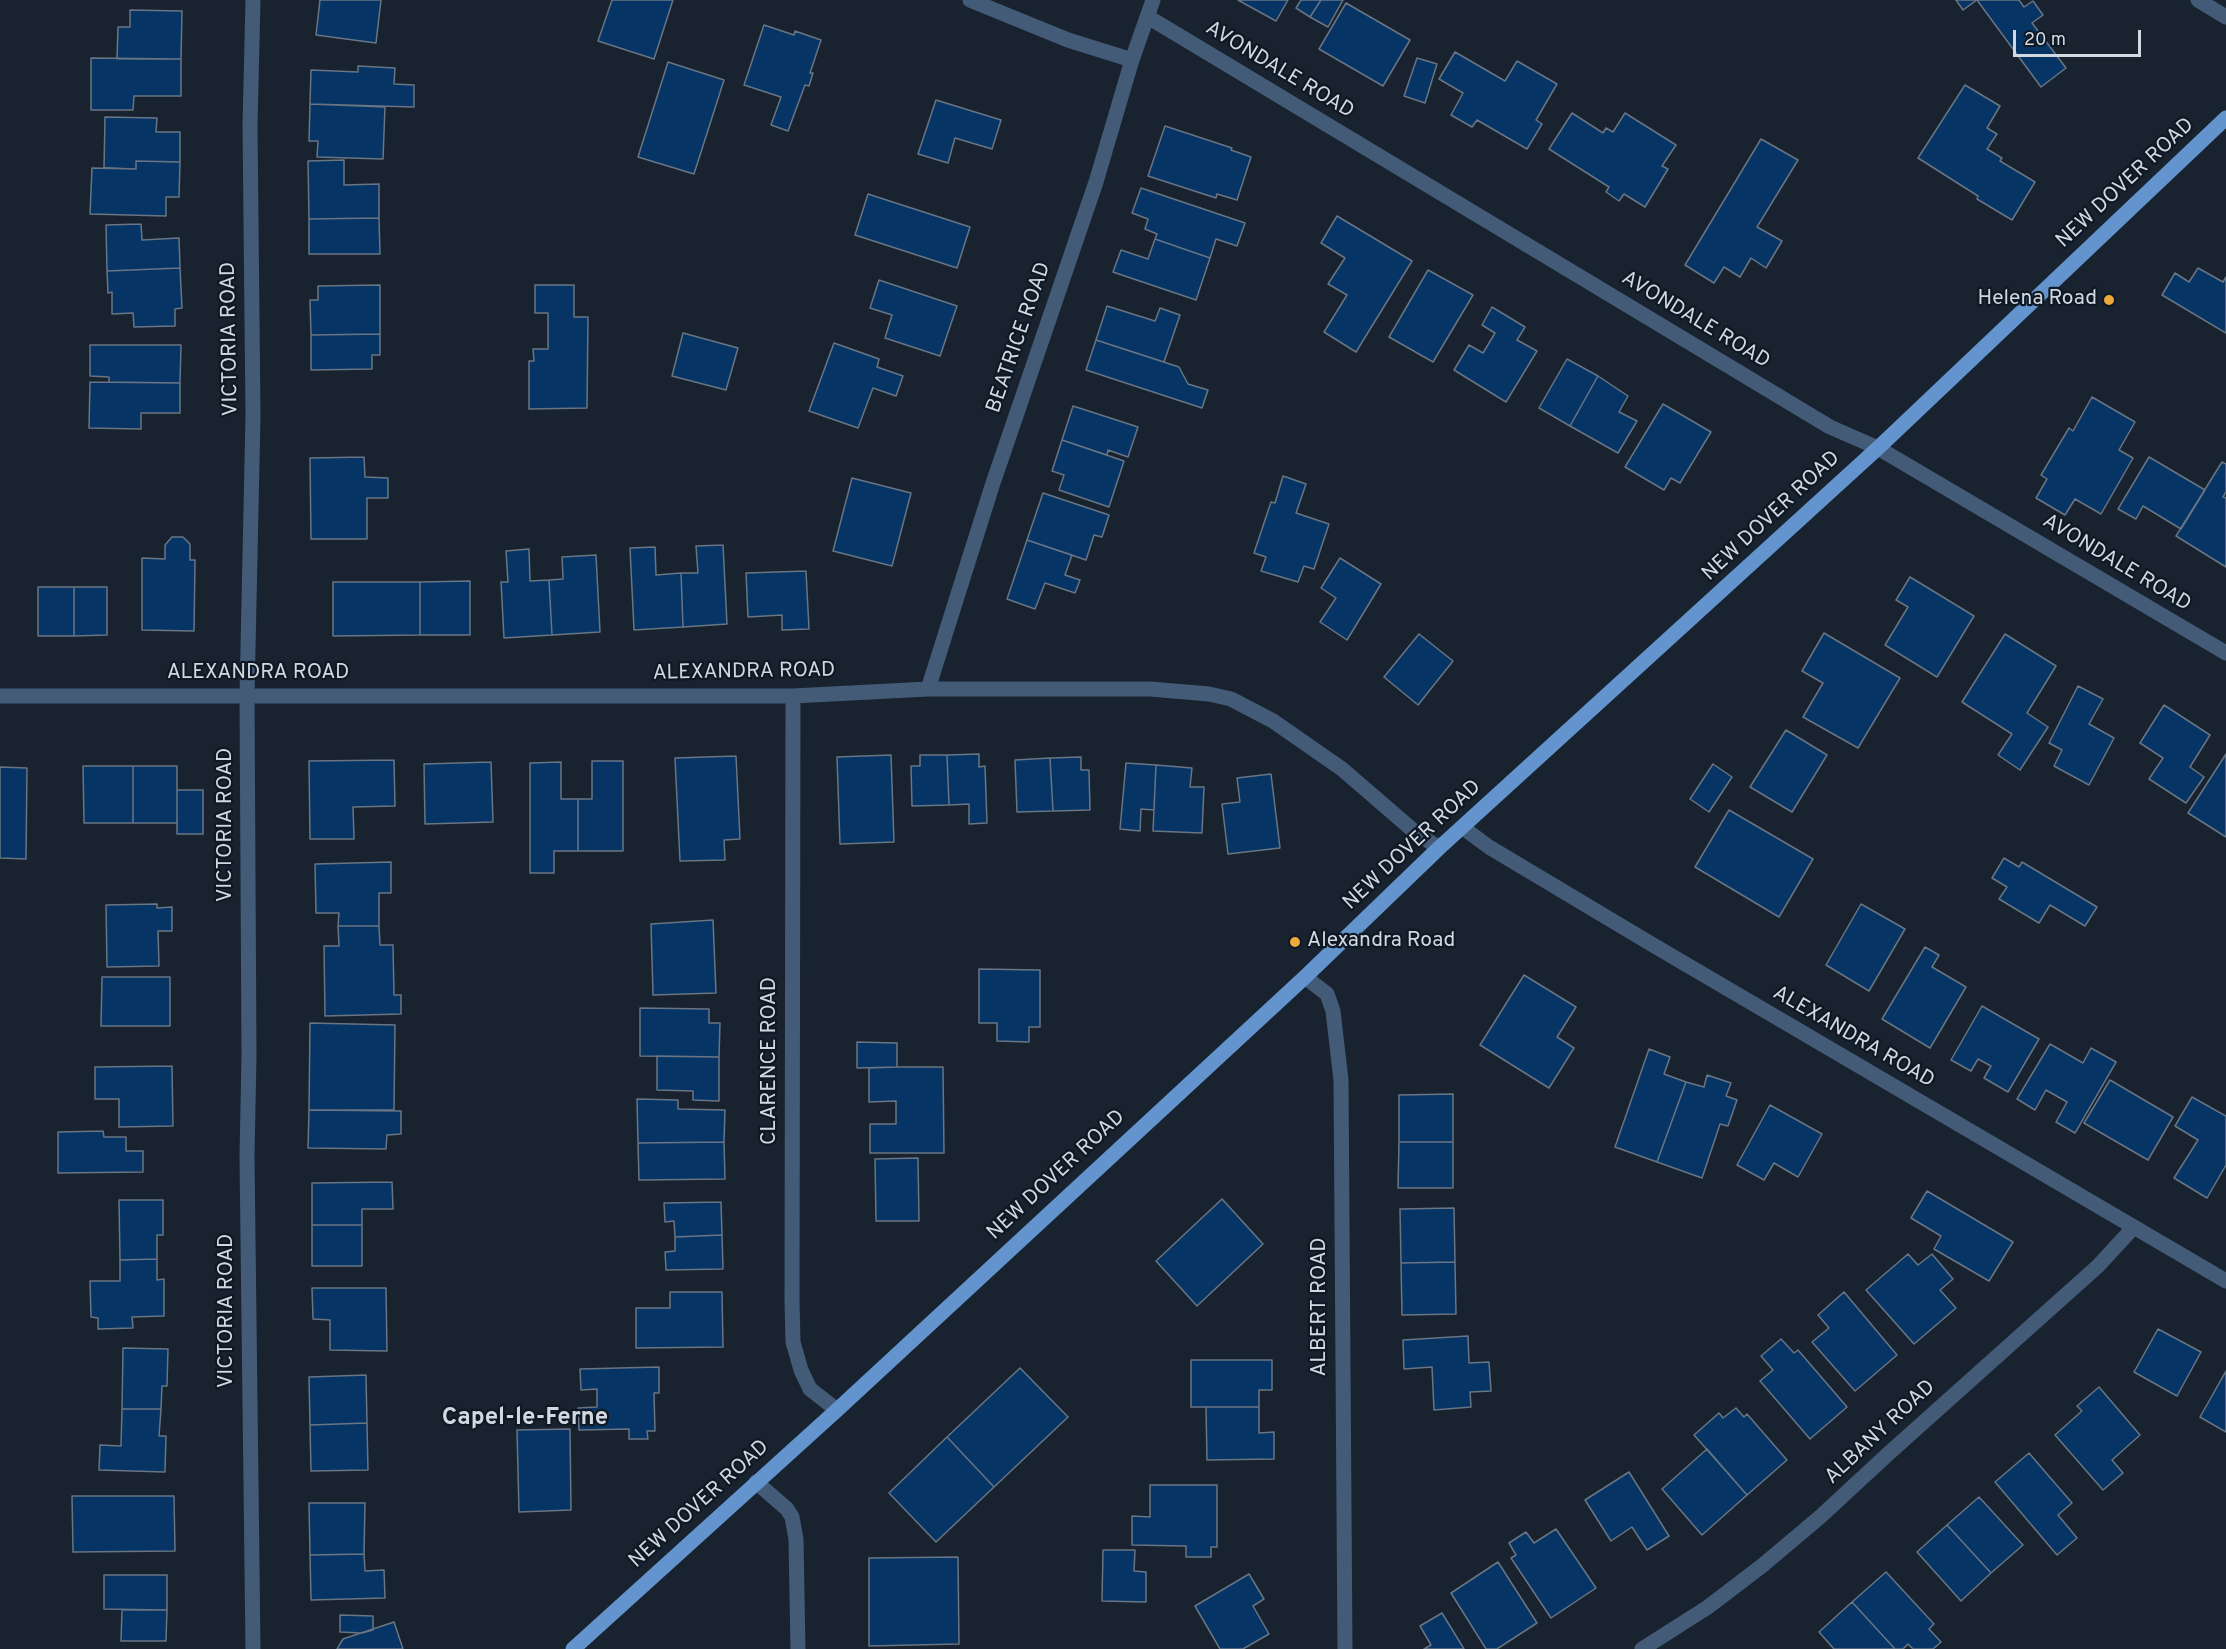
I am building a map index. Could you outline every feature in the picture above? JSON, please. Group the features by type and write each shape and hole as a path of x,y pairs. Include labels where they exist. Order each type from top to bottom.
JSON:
{"main road":[{"name":"NEW DOVER ROAD","path":"573,1649 837,1410 1305,977 1462,827 1878,448 2226,118"}],"street":[{"name":"VICTORIA ROAD","path":"253,0 250,125 253,416 247,695 249,1477 253,1649"},
{"path":"970,0 1068,39 1131,60"},
{"name":"BEATRICE ROAD","path":"927,689 993,483 1096,182 1131,60 1153,0"},
{"path":"2198,0 2226,17"},
{"name":"AVONDALE ROAD","path":"1148,17 1820,421 1878,448 2226,653"},
{"name":"ALEXANDRA ROAD","path":"0,696 793,696 927,689 1150,689 1209,694 1231,699 1273,721 1342,769 1415,832 1440,848"},
{"name":"CLARENCE ROAD","path":"793,696 792,1300 794,1342 801,1370 810,1389 837,1410"},
{"name":"ALEXANDRA ROAD","path":"1462,827 1488,847 2226,1281"},
{"name":"ALBERT ROAD","path":"1305,977 1327,994 1333,1011 1341,1080 1345,1649"},
{"name":"ALBANY ROAD","path":"1642,1649 1708,1607 1820,1517 2098,1266 2133,1228"},
{"path":"756,1482 787,1509 792,1517 796,1539 798,1649"}],"building":[{"path":"320,0 381,0 376,43 316,35"},
{"path":"612,0 673,0 654,59 598,41"},
{"path":"1238,0 1288,0 1276,21"},
{"path":"1301,0 1321,0 1310,17 1296,8"},
{"path":"1321,0 1343,0 1328,27 1310,17"},
{"path":"1956,0 1977,0 1963,10"},
{"path":"1977,0 2019,0 2024,7 2033,1 2043,15 2032,23 2066,68 2041,87"},
{"path":"1346,3 1410,40 1383,86 1319,49"},
{"path":"130,10 182,11 181,59 117,59 118,27 130,27"},
{"path":"764,25 794,35 795,31 821,40 810,73 813,73 809,86 805,85 788,131 771,125 781,97 744,85"},
{"path":"1455,52 1505,81 1517,61 1557,84 1536,120 1542,124 1527,149 1477,120 1472,127 1451,115 1463,93 1439,79"},
{"path":"91,58 181,59 181,96 134,96 133,110 91,110"},
{"path":"1417,58 1437,64 1425,103 1404,96"},
{"path":"668,62 724,80 694,174 638,157"},
{"path":"358,66 395,68 394,84 414,85 414,107 310,104 311,70 358,72"},
{"path":"1965,85 2000,106 1987,128 1997,134 1987,149 2002,158 2000,161 2035,182 2012,220 1918,158"},
{"path":"936,100 1001,120 992,149 955,138 948,163 918,154"},
{"path":"310,104 385,107 383,159 317,157 318,141 309,141"},
{"path":"1572,113 1603,133 1606,128 1613,132 1625,113 1676,145 1662,166 1668,169 1645,207 1624,194 1619,201 1606,192 1609,187 1549,149"},
{"path":"105,117 157,118 156,132 180,132 180,162 136,161 136,169 104,168"},
{"path":"1165,126 1232,148 1231,150 1251,157 1237,200 1217,194 1216,198 1148,176"},
{"path":"1761,139 1798,160 1757,227 1782,241 1766,268 1751,258 1740,277 1724,267 1714,283 1685,265"},
{"path":"344,160 344,185 379,184 379,218 309,219 308,161"},
{"path":"136,161 180,162 179,197 166,197 166,216 90,214 92,168 136,169"},
{"path":"1141,188 1245,223 1237,246 1216,239 1210,258 1155,239 1157,234 1145,229 1148,219 1132,213"},
{"path":"868,194 970,227 957,268 855,235"},
{"path":"1337,216 1412,261 1356,352 1324,332 1347,295 1328,284 1345,258 1321,243"},
{"path":"379,218 380,254 309,254 309,219"},
{"path":"141,224 142,240 179,238 180,268 107,271 106,225"},
{"path":"1155,239 1210,258 1196,300 1113,272 1121,250 1148,259"},
{"path":"180,268 182,308 175,309 175,326 134,327 133,313 112,314 112,292 108,293 107,271"},
{"path":"2198,268 2223,282 2226,277 2226,333 2162,295 2175,273 2189,282"},
{"path":"1428,270 1473,295 1433,362 1389,337"},
{"path":"879,280 957,306 940,356 885,338 892,315 870,308"},
{"path":"380,285 380,334 311,335 310,300 318,300 318,286"},
{"path":"535,285 574,285 574,317 588,317 587,408 529,409 529,361 534,361 533,349 548,349 548,313 535,313"},
{"path":"1107,306 1155,321 1160,308 1180,315 1164,362 1096,340"},
{"path":"1492,307 1525,327 1517,340 1537,351 1506,402 1454,370 1469,345 1483,353 1495,333 1482,325"},
{"path":"683,333 738,348 726,390 672,376"},
{"path":"380,334 380,355 372,355 372,369 311,370 311,335"},
{"path":"1096,340 1179,367 1188,384 1208,390 1202,408 1086,370"},
{"path":"834,343 879,359 877,367 903,376 896,396 873,388 858,428 809,411"},
{"path":"90,345 181,345 180,383 109,382 109,377 90,376"},
{"path":"1567,359 1598,376 1570,426 1539,408"},
{"path":"1598,376 1628,396 1619,412 1637,421 1618,453 1570,426"},
{"path":"90,382 180,383 180,413 141,413 141,429 89,428"},
{"path":"2092,397 2135,422 2119,450 2133,458 2101,514 2075,499 2065,515 2036,498 2047,479 2041,475 2069,428 2073,431"},
{"path":"1663,404 1711,432 1680,483 1671,478 1664,490 1625,467"},
{"path":"1073,406 1138,427 1128,457 1108,450 1107,455 1062,440"},
{"path":"1062,440 1124,461 1109,507 1059,490 1064,475 1052,471"},
{"path":"364,457 365,477 388,478 388,498 367,498 367,539 311,539 310,458"},
{"path":"2149,457 2205,490 2181,529 2143,506 2136,519 2118,509"},
{"path":"2222,462 2226,464 2226,492 2223,497 2226,498 2226,567 2176,536"},
{"path":"1283,476 1306,484 1296,513 1329,524 1314,569 1304,566 1298,582 1261,571 1266,557 1254,553 1271,502 1275,503"},
{"path":"852,478 911,493 892,566 833,551"},
{"path":"1043,493 1109,515 1102,537 1094,535 1086,560 1027,540"},
{"path":"172,537 183,537 190,544 190,560 195,560 194,631 142,630 142,558 165,559 165,545"},
{"path":"1027,540 1072,555 1065,575 1080,580 1075,593 1045,583 1035,609 1007,599"},
{"path":"723,545 727,624 683,627 681,573 698,573 696,546"},
{"path":"655,547 656,575 681,573 683,627 634,630 630,548"},
{"path":"529,549 530,581 549,580 552,635 504,638 501,582 508,582 506,551"},
{"path":"596,555 600,632 552,635 549,580 563,579 562,557"},
{"path":"1340,558 1381,584 1347,640 1320,622 1336,598 1321,588"},
{"path":"806,571 809,629 782,630 782,615 748,617 746,573"},
{"path":"1910,577 1974,616 1937,677 1885,645 1908,607 1896,600"},
{"path":"470,581 470,635 420,635 420,582"},
{"path":"333,582 420,582 420,635 333,636"},
{"path":"38,587 74,587 74,636 38,636"},
{"path":"74,587 107,587 107,635 74,636"},
{"path":"1824,633 1900,678 1858,748 1803,717 1823,683 1802,671"},
{"path":"1419,634 1453,661 1418,705 1384,677"},
{"path":"2005,634 2056,666 2027,713 2048,727 2020,770 1998,755 2012,734 1962,702"},
{"path":"2078,686 2103,699 2089,724 2114,738 2089,785 2054,766 2062,750 2049,743"},
{"path":"2164,705 2210,735 2190,767 2204,777 2186,803 2149,779 2163,758 2140,743"},
{"path":"1786,730 1827,755 1792,812 1750,787"},
{"path":"979,754 979,767 985,766 987,823 969,824 969,804 949,805 947,755"},
{"path":"2226,754 2226,837 2188,813"},
{"path":"891,755 894,842 840,844 837,757"},
{"path":"920,755 947,755 949,805 912,806 911,766 920,766"},
{"path":"736,756 740,839 724,840 725,860 680,861 675,758"},
{"path":"1081,757 1081,770 1089,770 1090,810 1053,811 1050,758"},
{"path":"1050,758 1053,811 1017,812 1015,760"},
{"path":"394,760 395,806 353,807 354,839 310,839 309,761"},
{"path":"592,761 623,761 623,851 578,851 578,799 592,799"},
{"path":"491,762 493,822 425,824 424,764"},
{"path":"561,762 561,799 578,799 578,851 554,851 554,873 530,873 530,763"},
{"path":"1126,763 1156,765 1154,810 1141,809 1140,831 1120,829"},
{"path":"1713,764 1732,777 1709,812 1690,799"},
{"path":"1156,765 1192,768 1190,787 1204,787 1202,833 1153,831"},
{"path":"83,766 133,766 133,823 84,823"},
{"path":"133,766 177,766 177,823 133,823"},
{"path":"0,767 27,768 26,859 0,858"},
{"path":"1271,774 1280,848 1228,854 1222,804 1240,802 1237,778"},
{"path":"177,790 203,790 203,834 177,834"},
{"path":"1729,810 1813,859 1779,917 1695,867"},
{"path":"2004,858 2019,867 2022,862 2097,907 2085,926 2050,905 2039,923 1999,899 2007,887 1992,878"},
{"path":"391,862 391,893 379,893 379,926 338,926 339,913 316,913 315,864"},
{"path":"157,904 157,908 172,907 172,931 158,931 159,966 107,967 106,905"},
{"path":"1861,904 1905,929 1869,991 1826,965"},
{"path":"713,920 716,993 653,995 651,924"},
{"path":"338,926 379,926 380,945 393,945 394,995 401,995 401,1014 325,1016 324,946 339,946"},
{"path":"1925,947 1939,955 1932,967 1966,987 1930,1048 1882,1019"},
{"path":"979,969 1040,970 1040,1027 1029,1027 1029,1042 997,1041 997,1023 979,1023"},
{"path":"1524,975 1576,1007 1557,1037 1574,1048 1549,1088 1480,1045"},
{"path":"102,977 170,977 170,1026 101,1026"},
{"path":"1982,1006 2039,1039 2008,1092 1984,1078 1991,1066 1978,1059 1971,1071 1951,1060"},
{"path":"640,1008 709,1009 709,1023 720,1023 719,1057 640,1056"},
{"path":"310,1023 395,1025 394,1110 309,1110"},
{"path":"857,1042 897,1043 897,1067 857,1068"},
{"path":"2050,1044 2083,1063 2091,1048 2116,1062 2075,1133 2056,1122 2067,1102 2046,1090 2035,1110 2017,1099"},
{"path":"1649,1049 1670,1057 1664,1074 1686,1082 1657,1162 1615,1147"},
{"path":"657,1056 719,1057 719,1101 693,1100 693,1091 657,1090"},
{"path":"172,1066 173,1126 119,1127 119,1099 95,1099 95,1067"},
{"path":"943,1067 944,1153 870,1153 870,1124 896,1124 896,1101 869,1102 869,1068"},
{"path":"1707,1075 1731,1083 1726,1096 1737,1100 1728,1126 1720,1124 1702,1178 1657,1162 1686,1082 1704,1087"},
{"path":"2110,1080 2173,1117 2148,1160 2084,1123"},
{"path":"1453,1094 1453,1142 1399,1142 1399,1095"},
{"path":"2192,1097 2226,1116 2226,1165 2207,1198 2174,1178 2198,1140 2175,1126"},
{"path":"637,1099 678,1100 678,1109 725,1110 724,1142 638,1143"},
{"path":"1770,1105 1822,1134 1798,1177 1774,1163 1764,1180 1737,1165"},
{"path":"309,1110 401,1111 401,1134 387,1135 386,1149 308,1148"},
{"path":"103,1131 104,1137 126,1137 126,1151 143,1151 143,1172 58,1173 58,1132"},
{"path":"724,1142 725,1179 639,1180 638,1143"},
{"path":"1399,1142 1453,1142 1453,1188 1398,1188"},
{"path":"918,1158 919,1221 876,1221 875,1159"},
{"path":"392,1182 393,1209 362,1209 362,1225 312,1225 312,1183"},
{"path":"1927,1191 2013,1242 1989,1281 1934,1249 1941,1236 1911,1218"},
{"path":"1222,1199 1263,1244 1197,1306 1156,1261"},
{"path":"119,1200 163,1200 163,1235 157,1235 157,1259 120,1260"},
{"path":"721,1202 722,1235 675,1237 674,1221 665,1222 664,1203"},
{"path":"1454,1208 1455,1262 1401,1263 1400,1209"},
{"path":"312,1225 362,1225 362,1266 312,1266"},
{"path":"722,1235 723,1269 666,1270 665,1252 675,1251 675,1237"},
{"path":"1908,1254 1918,1265 1932,1254 1953,1279 1940,1290 1956,1308 1914,1344 1866,1290"},
{"path":"157,1259 157,1280 164,1279 164,1316 132,1317 133,1328 98,1329 98,1318 91,1317 90,1281 120,1281 120,1260"},
{"path":"1455,1262 1456,1314 1402,1315 1401,1263"},
{"path":"312,1288 386,1288 387,1351 330,1350 330,1320 313,1319"},
{"path":"670,1292 722,1292 723,1347 636,1348 636,1308 670,1308"},
{"path":"1844,1292 1897,1355 1855,1391 1812,1342 1829,1328 1818,1315"},
{"path":"2158,1329 2201,1352 2177,1396 2134,1372"},
{"path":"1468,1336 1469,1363 1489,1362 1491,1391 1470,1392 1471,1407 1434,1410 1432,1367 1404,1369 1403,1340"},
{"path":"1781,1339 1794,1353 1798,1350 1847,1407 1810,1439 1760,1381 1773,1370 1761,1356"},
{"path":"123,1348 168,1349 167,1386 162,1386 161,1409 122,1409"},
{"path":"1191,1360 1272,1360 1272,1390 1259,1390 1259,1407 1191,1407"},
{"path":"659,1367 659,1393 654,1393 655,1431 647,1431 648,1439 629,1439 629,1429 579,1430 578,1408 597,1407 597,1389 581,1390 580,1369"},
{"path":"1020,1368 1068,1417 994,1487 947,1437"},
{"path":"2226,1371 2226,1432 2200,1417"},
{"path":"366,1375 367,1423 310,1425 309,1377"},
{"path":"2099,1387 2140,1435 2112,1460 2123,1473 2103,1490 2055,1435 2082,1411 2077,1406"},
{"path":"1206,1407 1259,1407 1259,1433 1274,1432 1274,1459 1207,1460"},
{"path":"1736,1408 1744,1417 1747,1414 1787,1460 1747,1495 1694,1435 1719,1413 1723,1418"},
{"path":"122,1409 161,1409 159,1436 166,1436 165,1472 99,1470 100,1445 121,1446"},
{"path":"367,1423 368,1470 311,1471 310,1425"},
{"path":"570,1429 571,1510 519,1512 517,1430"},
{"path":"947,1437 994,1487 936,1542 889,1493"},
{"path":"1707,1449 1747,1495 1702,1535 1662,1489"},
{"path":"2029,1453 2072,1503 2058,1515 2077,1538 2057,1555 1995,1482"},
{"path":"1629,1472 1669,1536 1647,1550 1632,1527 1611,1541 1585,1500"},
{"path":"1150,1485 1217,1485 1217,1547 1211,1547 1211,1557 1186,1557 1186,1546 1132,1545 1132,1516 1150,1517"},
{"path":"72,1496 174,1496 175,1551 73,1552"},
{"path":"1979,1497 2023,1545 1991,1573 1947,1525"},
{"path":"309,1503 365,1503 364,1554 310,1555"},
{"path":"1947,1525 1991,1573 1961,1601 1917,1552"},
{"path":"1556,1529 1596,1588 1551,1618 1511,1558 1516,1555 1509,1543 1526,1532 1534,1543"},
{"path":"1103,1550 1135,1550 1134,1571 1146,1572 1146,1602 1102,1601"},
{"path":"364,1554 365,1571 384,1570 385,1598 311,1600 310,1555"},
{"path":"958,1557 959,1644 869,1646 869,1558"},
{"path":"1498,1562 1537,1623 1497,1649 1486,1649 1451,1593"},
{"path":"1886,1572 1934,1624 1929,1629 1941,1642 1933,1649 1913,1649 1908,1644 1903,1649 1895,1649 1852,1602"},
{"path":"1249,1574 1264,1599 1253,1606 1269,1634 1243,1649 1220,1649 1195,1606"},
{"path":"104,1575 167,1575 167,1610 104,1609"},
{"path":"1852,1602 1895,1649 1834,1649 1819,1632"},
{"path":"122,1610 167,1610 166,1641 121,1641"},
{"path":"1442,1613 1464,1649 1424,1649 1431,1645 1420,1626"},
{"path":"340,1615 373,1616 373,1630 362,1633 340,1632"},
{"path":"394,1622 403,1649 337,1649 343,1639"}],"place":[{"name":"Helena Road","path":"2109,300"},
{"name":"Alexandra Road","path":"1295,942"}],"district":[{"name":"Capel-le-Ferne","path":"525,1419"}]}
